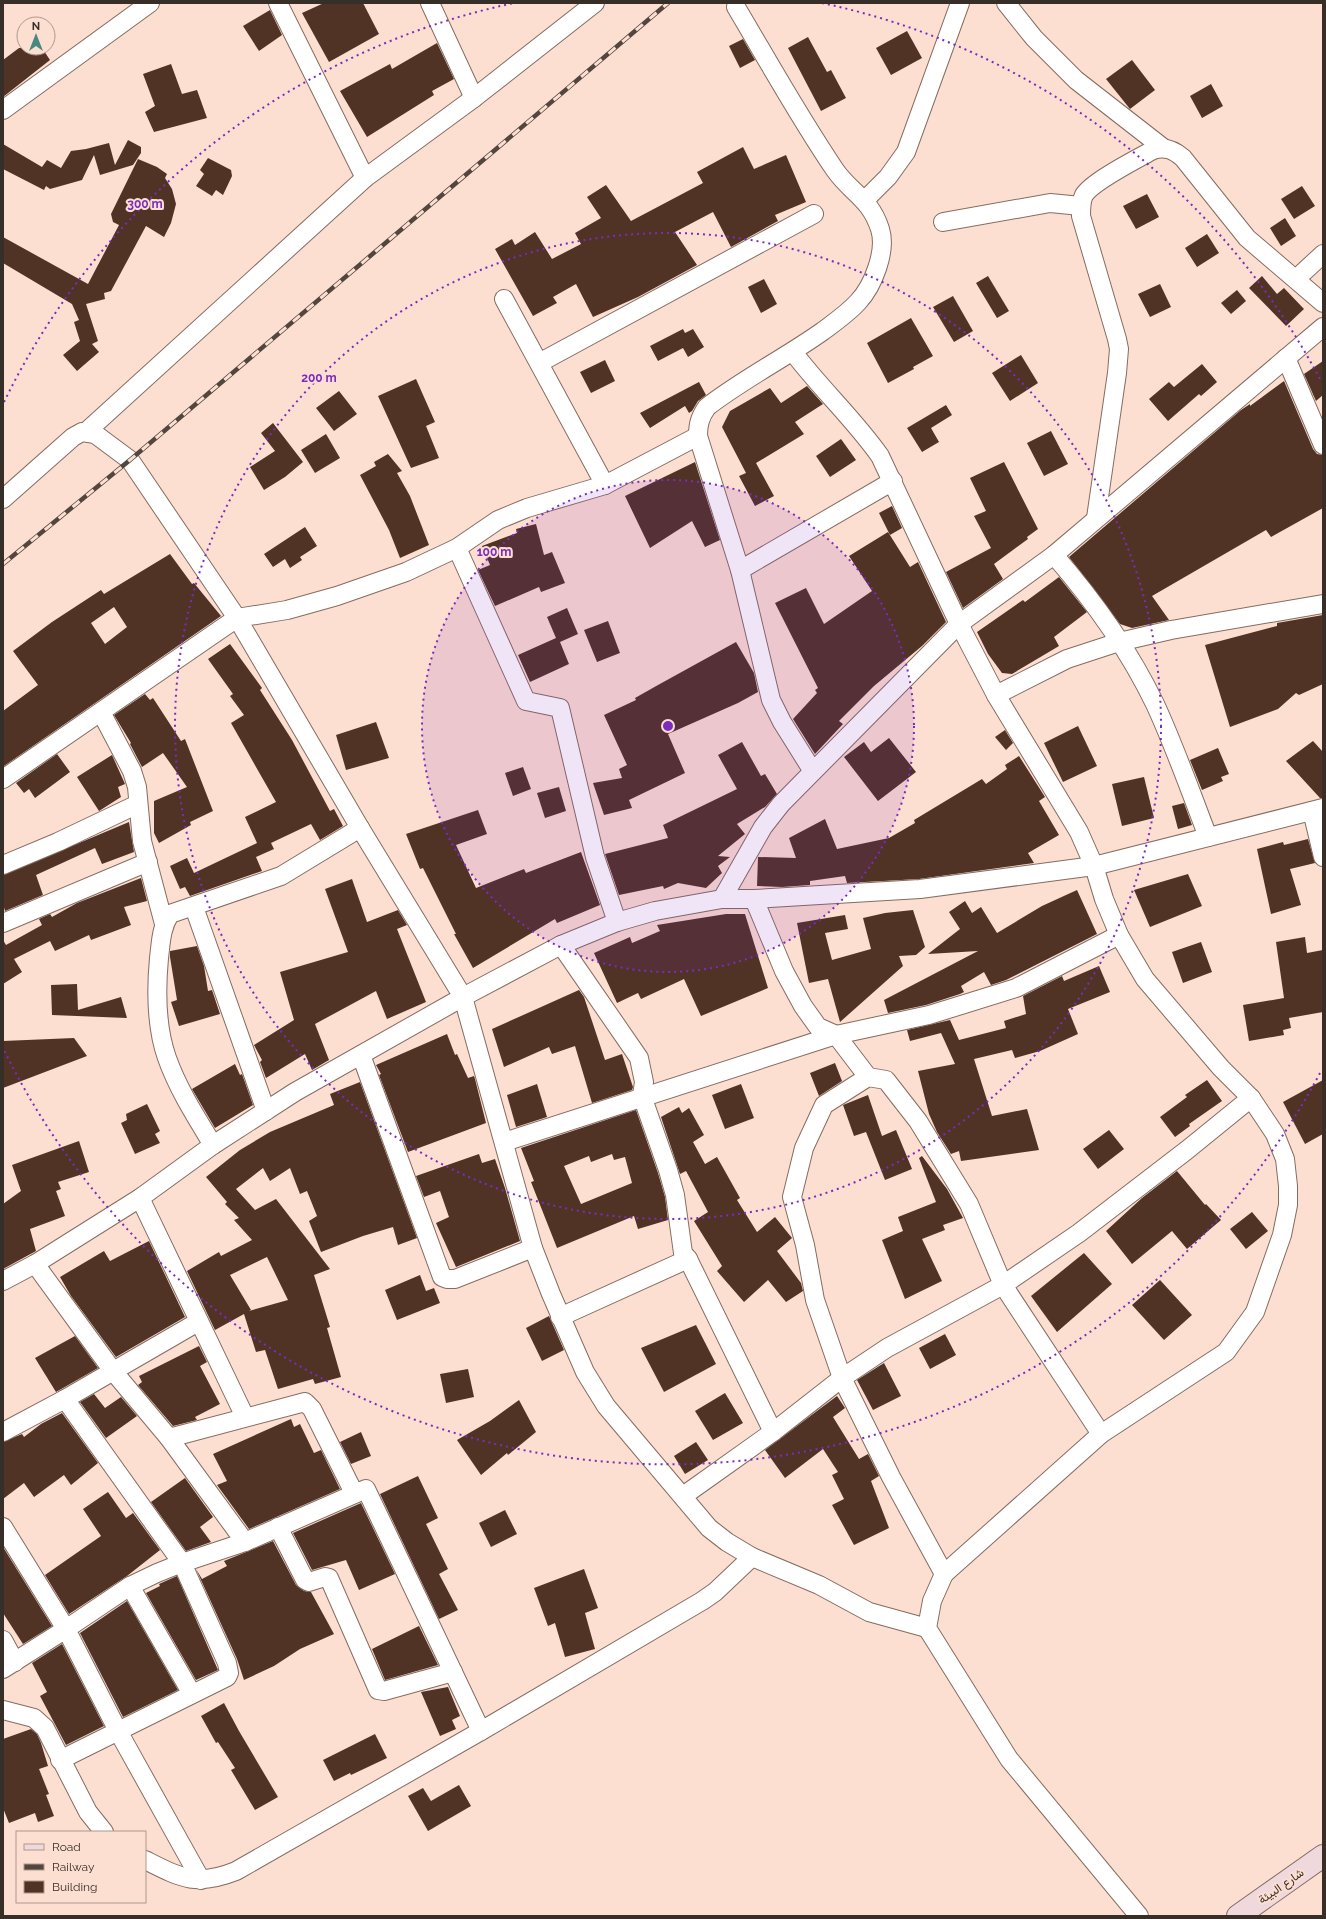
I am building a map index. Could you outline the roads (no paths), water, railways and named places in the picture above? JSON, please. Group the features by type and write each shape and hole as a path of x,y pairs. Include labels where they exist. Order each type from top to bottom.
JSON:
{"main road":[{"name":"شارع البيئة","path":"1238,1916 1323,1856"}],"street":[{"path":"3,110 150,3"},
{"path":"278,3 365,178"},
{"path":"430,3 474,98"},
{"path":"3,499 73,438 86,432 365,178 474,98 595,3"},
{"path":"865,200 888,178 906,152 960,3"},
{"path":"1006,3 1034,38 1076,80 1162,147 1176,151 1247,238 1323,303"},
{"path":"736,7 821,148 837,172 865,200 881,230 881,249 877,268 870,286 859,301 845,314 793,352 706,407 698,420 698,436 740,570 771,700 782,722 812,770"},
{"path":"1096,518 1117,373 1119,349 1081,216 1081,206 1084,195 1092,186 1153,150 1162,147"},
{"path":"944,222 1050,203 1081,206"},
{"path":"539,363 814,214"},
{"path":"1296,279 1323,254"},
{"path":"504,299 605,485"},
{"path":"722,899 763,827 781,804 812,770 959,624 1054,555 1323,327"},
{"path":"793,352 811,377 868,438 880,456 959,624 996,695 1079,832 1094,866 1104,900 1119,935 1145,979 1221,1068 1251,1098 1275,1134 1285,1159 1288,1186 1288,1205 1282,1235 1255,1312 1226,1352 1101,1434 944,1574 932,1601 927,1628"},
{"path":"1286,358 1323,445"},
{"path":"86,432 100,436 130,460 237,618 360,828 463,996 533,1248 560,1317 585,1372 606,1406 709,1528 727,1542 752,1557 819,1585 869,1612 927,1628 1009,1759 1139,1916"},
{"path":"3,779 237,618 287,610 337,596 406,572 457,548 498,520 527,508 605,485 698,436"},
{"path":"740,570 893,481"},
{"path":"457,548 526,701 560,708 595,857 617,922"},
{"path":"1054,555 1099,611 1138,672 1169,736 1208,837"},
{"path":"996,695 1067,660 1119,642 1171,630 1323,604"},
{"path":"101,712 132,771 138,804 142,841 164,924 156,988 162,1037 167,1058 181,1090 213,1145"},
{"path":"3,865 58,842 138,804"},
{"path":"3,1281 36,1264 140,1198 213,1145 295,1092 463,996 561,945 617,922 655,911 722,899 754,900 920,888 1094,866 1317,809 1323,857"},
{"path":"164,924 170,914 281,876 360,828"},
{"path":"3,923 148,862"},
{"path":"754,900 784,971 803,1006 818,1027 836,1034 868,1077"},
{"path":"194,907 266,1111"},
{"path":"504,1142 836,1034 929,1015 1016,988 1119,935"},
{"path":"561,945 639,1058 644,1082 642,1096 668,1170 676,1202 683,1253 688,1259 773,1432"},
{"path":"361,1055 442,1277 447,1280 455,1279 533,1248"},
{"path":"944,1574 891,1477 842,1378 814,1300 805,1245 792,1197 804,1148 824,1105 868,1077 886,1080 918,1121 969,1204 1003,1285 1101,1434"},
{"path":"683,1496 773,1432 842,1378 887,1348 1003,1285 1079,1233 1187,1150 1251,1098"},
{"path":"140,1198 198,1322 245,1417"},
{"path":"560,1317 688,1259"},
{"path":"36,1264 113,1371 168,1438 245,1542"},
{"path":"3,1432 65,1399 198,1322"},
{"path":"60,1760 227,1677 229,1670 182,1563 65,1399"},
{"path":"168,1438 245,1417 308,1403 354,1493"},
{"path":"3,1640 9,1665 130,1586 182,1563 245,1542 365,1489 367,1490 481,1731"},
{"path":"3,1527 66,1629 118,1730 201,1880"},
{"path":"278,1527 305,1580 309,1582 325,1577 329,1578 378,1690 384,1691 453,1672"},
{"path":"146,1860 179,1875 201,1880 213,1879 236,1871 481,1731 702,1601 715,1592 752,1557"},
{"path":"130,1586 192,1694"},
{"path":"3,1710 23,1714 34,1718 41,1723 48,1733 60,1760 88,1812 103,1831"}],"railway":[{"path":"3,564 130,460 668,3"}]}
